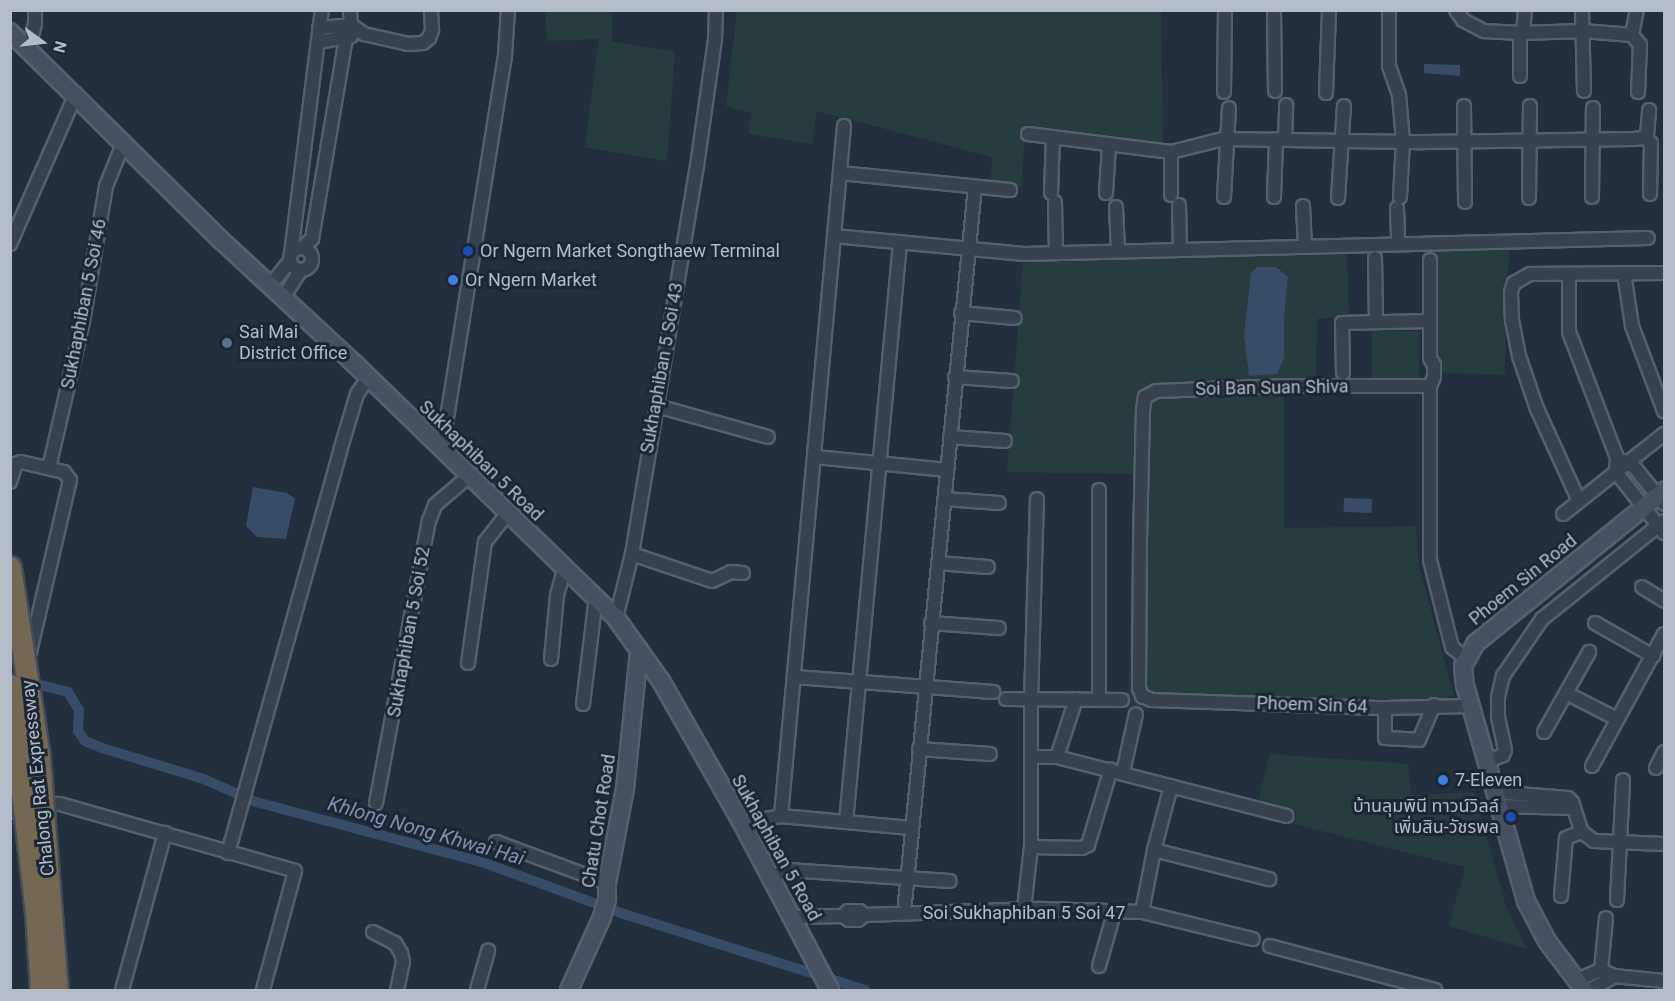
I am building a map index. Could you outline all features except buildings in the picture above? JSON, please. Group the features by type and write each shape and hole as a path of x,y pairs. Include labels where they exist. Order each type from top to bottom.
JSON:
{"highway":[{"name":"Chalong Rat Expressway","path":"10,567 39,757 57,990"},
{"name":"Chalong Rat Expressway","path":"10,685 36,912 41,990"}],"main road":[{"name":"Sukhaphiban 5 Road","path":"10,32 76,94 221,240 284,296 616,618 661,681 742,823 829,989"},
{"name":"Phoem Sin Road","path":"1465,658 1476,643 1658,499"},
{"name":"Chatu Chot Road","path":"568,990 602,917 625,789 639,651"},
{"path":"1465,658 1464,676 1471,706 1526,900 1547,941 1583,987"}],"street":[{"path":"29,49 35,24 35,10"},
{"path":"303,247 309,251 312,258 308,268 301,270 294,267 290,257 313,71 322,28 322,10"},
{"path":"322,28 331,10"},
{"path":"271,285 296,248 303,247 312,239 346,38 351,25 350,10"},
{"path":"322,28 351,25 364,34 408,44 423,43 429,38 432,30 431,10"},
{"path":"442,449 505,56 508,10"},
{"name":"Sukhaphiban 5 Soi 43","path":"616,618 632,554 697,166 716,39 716,10"},
{"path":"1224,92 1225,10"},
{"path":"1274,10 1275,91"},
{"path":"1326,93 1329,10"},
{"path":"1389,10 1389,66 1399,95 1403,141 1398,243"},
{"path":"1455,10 1463,20 1484,31 1522,33 1583,31 1632,35 1640,45 1638,92"},
{"path":"1520,76 1525,10"},
{"path":"1582,10 1584,91"},
{"path":"1632,35 1637,10"},
{"path":"320,41 364,34"},
{"path":"10,244 76,94"},
{"path":"1274,197 1286,105"},
{"path":"1338,198 1344,106"},
{"path":"1464,106 1465,202"},
{"path":"1529,198 1530,106"},
{"path":"1224,197 1229,108"},
{"path":"1592,197 1593,108"},
{"path":"1644,137 1647,135 1649,110"},
{"path":"782,816 844,126"},
{"path":"1028,134 1171,152 1227,139 1464,142 1644,137 1651,143 1650,194"},
{"path":"1053,137 1056,252"},
{"name":"Sukhaphiban 5 Soi 46","path":"49,468 83,321 106,186 124,142"},
{"path":"1106,193 1109,145"},
{"path":"1171,152 1180,249"},
{"path":"840,173 1010,190"},
{"path":"905,903 910,828 975,187"},
{"path":"1303,206 1305,247"},
{"path":"1116,207 1118,251"},
{"path":"834,236 1024,254 1648,238"},
{"path":"846,822 900,243"},
{"path":"1375,258 1376,322"},
{"path":"1430,260 1430,358 1425,371 1426,380 1430,386 1430,560 1452,647 1465,658"},
{"path":"284,296 301,270"},
{"path":"1624,273 1632,326 1665,411"},
{"path":"1579,501 1528,385 1512,321 1511,292 1519,278 1530,274 1665,273"},
{"path":"1486,762 1503,755 1506,750 1498,717 1498,697 1503,676 1542,619 1662,527 1658,499 1623,460 1569,332 1569,274"},
{"path":"961,313 1015,318"},
{"path":"1343,373 1342,323 1430,321"},
{"path":"955,376 1012,381"},
{"path":"228,853 357,394 368,378"},
{"name":"Soi Ban Suan Shiva","path":"1152,700 1142,696 1139,688 1143,420 1146,397 1156,391 1287,386 1430,386"},
{"path":"657,406 768,437"},
{"path":"1563,514 1617,472 1623,460 1665,434"},
{"path":"950,437 1005,441"},
{"path":"815,457 947,470"},
{"path":"10,482 16,464 21,462 64,472 70,480 30,652"},
{"path":"1617,472 1658,499"},
{"name":"Sukhaphiban 5 Soi 52","path":"376,803 429,521 435,505 469,476"},
{"path":"1099,490 1099,700"},
{"path":"945,499 999,503"},
{"path":"1024,909 1031,847 1031,700 1037,499"},
{"path":"468,663 485,542 508,513"},
{"path":"632,554 712,580 731,572 743,573"},
{"path":"938,563 988,567"},
{"path":"551,659 557,595 565,567"},
{"path":"1642,586 1665,601"},
{"path":"583,704 596,597"},
{"path":"931,623 999,628"},
{"path":"1595,623 1653,656"},
{"path":"1592,766 1665,634"},
{"path":"1545,732 1589,652"},
{"path":"795,677 993,692"},
{"path":"1566,693 1617,719"},
{"path":"1006,699 1122,700"},
{"path":"1057,757 1076,699"},
{"name":"Phoem Sin 64","path":"1152,700 1385,708 1434,705 1471,706"},
{"path":"1385,708 1385,738 1419,740 1434,705"},
{"path":"1031,847 1082,848 1088,845 1136,714"},
{"path":"919,749 990,754"},
{"path":"1656,768 1665,752"},
{"path":"1031,757 1057,757 1287,816"},
{"path":"1617,900 1623,780"},
{"path":"1142,912 1154,850 1172,786"},
{"path":"1496,799 1574,808 1581,832 1594,840 1665,844"},
{"path":"10,812 18,803 60,804 295,872 263,990"},
{"path":"742,823 782,816 910,828"},
{"path":"1562,896 1566,838 1581,832"},
{"path":"122,990 165,833"},
{"path":"496,842 607,891"},
{"path":"1154,850 1269,879"},
{"path":"769,878 788,870 950,881"},
{"name":"Soi Sukhaphiban 5 Soi 47","path":"790,916 843,916 849,920 858,920 865,915 1024,909 1142,912 1252,939"},
{"path":"1099,966 1114,913"},
{"path":"1583,987 1601,970 1606,918"},
{"path":"373,932 395,943 401,953 403,962 397,990"},
{"path":"1270,946 1435,990"},
{"path":"477,990 488,951"},
{"path":"1601,970 1614,976 1665,981"},
{"path":"1583,987 1614,976"}],"green space":[{"path":"545,11 612,11 612,42 675,51 667,161 585,147 599,39 547,41"},
{"path":"737,11 1161,11 1163,144 1026,127 1021,187 991,183 992,157 817,111 812,144 748,134 752,113 726,106"},
{"path":"1436,245 1509,248 1505,375 1432,372"},
{"path":"1347,253 1349,315 1317,319 1316,378 1284,394 1284,528 1416,526 1419,567 1454,695 1444,699 1285,699 1151,694 1148,710 1128,709 1135,474 1007,472 1023,263","holes":["1288,277 1277,374 1249,376"]},
{"path":"1372,331 1419,331 1419,379 1372,379"},
{"path":"1270,754 1408,764 1411,795 1474,792 1506,906 1527,949 1449,926 1465,867 1294,824 1297,812 1258,801"}],"water":[{"path":"1424,64 1460,65 1460,76 1424,73"},
{"path":"1257,267 1276,267 1288,277 1284,317 1284,358 1277,374 1249,376 1244,335 1251,273"},
{"path":"253,487 287,493 295,499 286,539 257,537 246,526"},
{"path":"1344,498 1372,499 1371,513 1344,512"}],"waterway":[{"name":"Khlong Nong Khwai Hai","path":"25,681 68,692 79,710 78,731 85,741 102,748 201,778 256,802 482,862 624,914 865,990"}],"place":[{"name":"Or Ngern Market Songthaew Terminal","path":"468,251"},
{"name":"Or Ngern Market","path":"453,280"},
{"name":"Sai Mai District Office","path":"227,343"},
{"name":"7-Eleven","path":"1443,780"},
{"name":"บ้านลุมพินี ทาวน์วิลล์ เพิ่มสิน-วัชรพล","path":"1511,817"}]}
